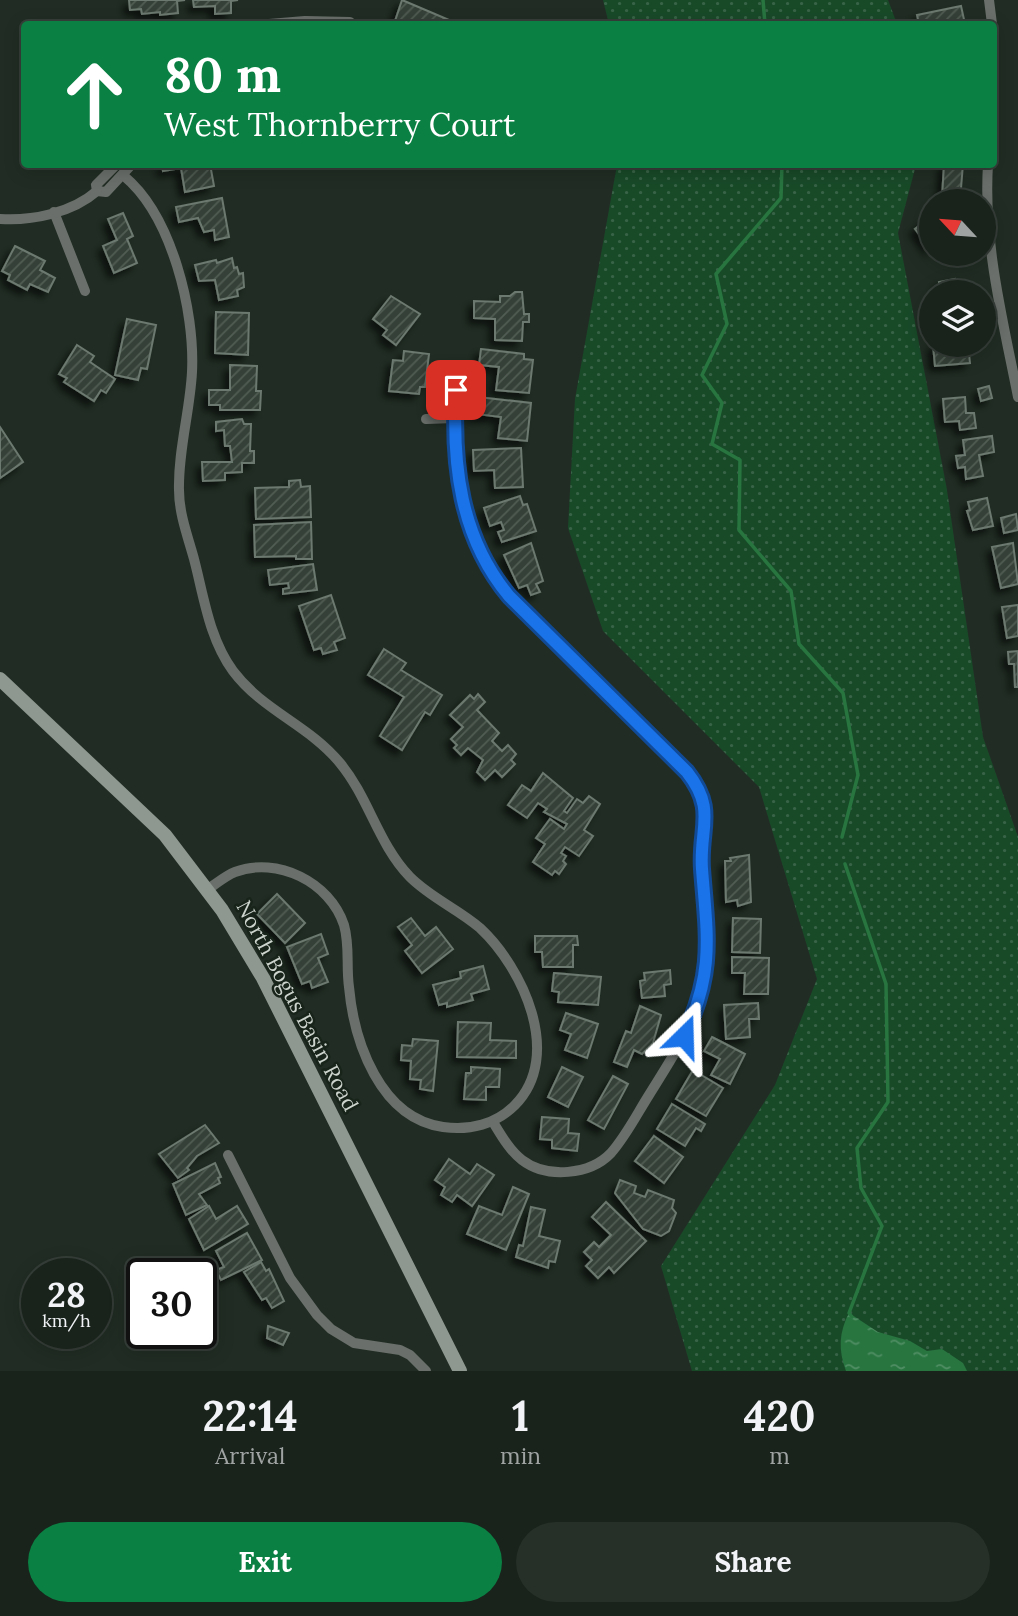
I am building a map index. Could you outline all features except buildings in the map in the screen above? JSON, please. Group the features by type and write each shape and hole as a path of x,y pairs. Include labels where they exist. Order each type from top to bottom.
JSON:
{"street":[{"path":"989,0 992,21"},
{"path":"97,191 96,185 113,168"},
{"path":"0,219 27,218 54,212 97,191 106,192 129,168"},
{"path":"988,168 986,204 992,263 1018,397"},
{"path":"124,176 136,186 162,225 186,307 192,368 179,491 184,524 215,640 230,667 250,691 265,705 323,744 339,761 366,801 382,837 407,874 428,893 477,925 514,969 528,1003 537,1054 531,1077 518,1103 493,1122 460,1130 432,1126 411,1116 388,1094 365,1058 352,1019 348,981 349,945 342,919 325,892 304,877 281,869 258,868 234,872 208,889"},
{"path":"54,212 85,291"},
{"path":"456,390 454,418 458,483 465,513 491,572 509,596 696,783 707,817 702,867 706,891 708,960 691,1023 610,1153 593,1167 567,1172 548,1171 522,1160 493,1122"},
{"path":"426,419 454,418"},
{"name":"North Bogus Basin Road","path":"0,679 164,835 208,889 263,978 460,1371"},
{"path":"228,1155 290,1278 317,1315 331,1329 354,1343 372,1348 400,1350 410,1355 426,1371"}],"shaded area":[{"path":"603,0 888,0 896,21 608,21"},
{"path":"616,168 915,168 898,233 919,343 919,357 922,357 947,490 983,737 1018,837 1018,1371 692,1371 661,1266 775,1085 817,979 759,787 603,631 568,528 575,399"}],"water":[{"path":"849,1313 878,1332 910,1341 927,1351 942,1349 963,1363 967,1371 846,1371 841,1341"}],"waterway":[{"path":"763,0 765,21"},
{"path":"782,168 781,198 716,274 727,324 702,375 722,403 712,444 740,460 739,530 791,591 799,644 843,693 858,775 842,837"},
{"path":"845,864 886,984 888,1102 857,1148 861,1188 882,1226 849,1313 852,1317"}],"route":[{"path":"456,390 454,418 458,483 465,513 491,572 509,596 687,772 704,800 707,817 702,867 709,930 708,960 701,992 684,1036"}]}
